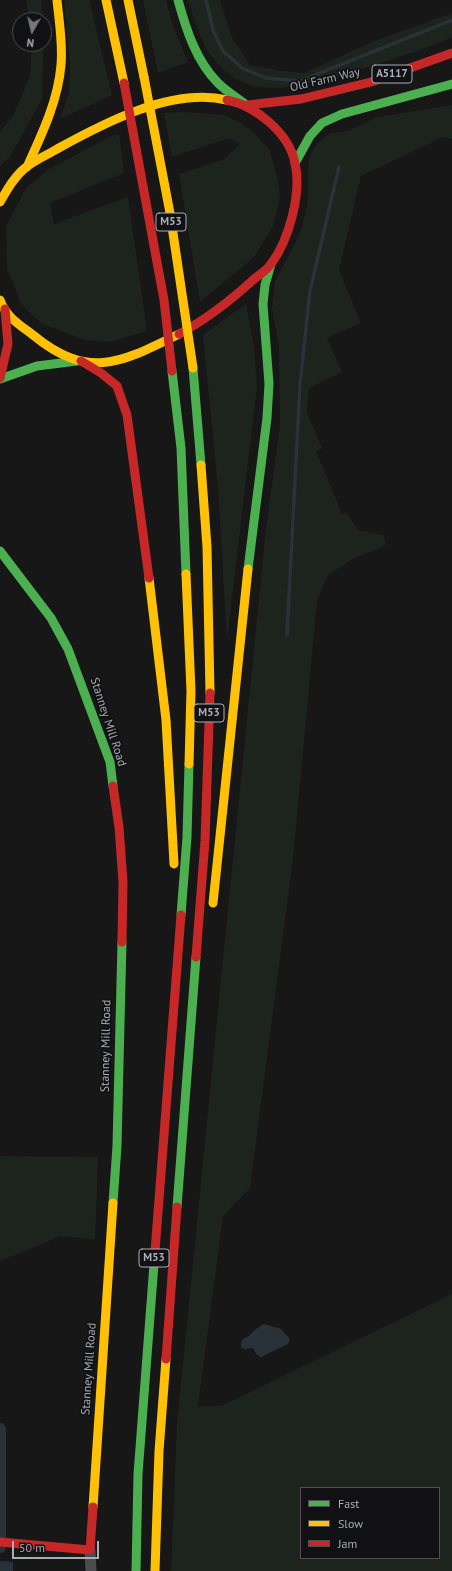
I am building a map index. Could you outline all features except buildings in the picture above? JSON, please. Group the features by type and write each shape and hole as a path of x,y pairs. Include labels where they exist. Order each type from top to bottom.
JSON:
{"main road":[{"path":"27,167 49,118 61,73 61,46 57,0"},
{"name":"M53","path":"106,0 124,83 162,292 172,371 181,448 191,691 187,837 177,944 139,1467 136,1571"},
{"name":"M53","path":"128,0 170,213 193,368 207,547 210,690 205,841 159,1451 155,1571"},
{"path":"178,0 187,32 206,69 218,82 246,105 265,118 282,137 296,163 296,191 294,209 287,231 271,264 265,285 263,304 269,384 268,418 252,527 212,914"},
{"name":"Old Farm Way","path":"246,105 300,99 370,82 452,53"},
{"name":"A5117","path":"296,163 310,136 322,123 342,114 452,84"},
{"path":"0,202 2,194 14,179 27,167 74,139 116,119 184,99 217,97 246,105"},
{"path":"0,378 51,361 103,362 130,359 206,319 237,296 271,264"},
{"path":"1,304 17,323 42,343 101,373 117,386 127,415 146,553 166,720 177,944"},
{"path":"0,378 8,352 9,333 1,304"},
{"name":"Stanney Mill Road","path":"0,551 51,618 68,649 92,708 110,762 119,827 123,882 117,1146 90,1550"},
{"path":"188,1058 205,959"},
{"path":"0,1542 90,1550"}],"street":[{"name":"Stanney Mill Road","path":"90,1550 91,1571"}],"shaded area":[{"path":"26,0 41,0 42,12 28,12"},
{"path":"64,0 89,0 112,95 60,119 69,93 70,64"},
{"path":"143,0 166,0 173,26 188,62 158,73"},
{"path":"188,0 220,0 231,36 250,65 282,71 304,73 372,42 452,13 452,37 406,55 344,75 305,85 266,88 248,84 233,77 215,60 203,43"},
{"path":"32,52 44,52 42,99 10,157 0,166 0,132 13,116 30,76"},
{"path":"452,105 452,139 443,137 361,176 339,270 361,323 327,338 342,372 309,388 307,413 322,448 316,451 342,514 347,513 358,530 383,535 386,545 353,559 327,576 317,601 293,858 250,1188 223,1216 198,1406 221,1406 452,1294 452,1571 171,1571 177,1423 266,528 280,425 279,346 272,308 275,281 296,242 302,227 308,202 308,165 311,153 319,142 331,133 347,131 378,117"},
{"path":"183,112 224,115 241,123 253,132 269,149 278,179 280,198 273,226 254,257 200,302 179,174 224,159 240,144 230,138 172,157 164,113"},
{"path":"119,134 124,173 50,203 54,224 128,197 147,331 111,342 85,340 42,324 21,304 7,268 6,226 26,188 49,169 112,136"},
{"path":"246,304 254,347 257,386 227,640 218,488 203,335"},
{"path":"0,1156 98,1157 95,1240 61,1236 0,1261"},
{"path":"264,1324 281,1329 290,1339 288,1344 261,1357 256,1354 253,1348 244,1349 241,1347 242,1340"},
{"path":"0,1561 13,1562 13,1571 0,1571"}],"waterway":[{"path":"206,0 213,30 223,51 242,68 266,78 300,81 452,20"},
{"path":"287,635 300,384 310,291 339,167"},
{"path":"0,1429 0,1547"}],"traffic: fast":[{"path":"178,0 188,33 204,65 218,83 245,104"},
{"path":"295,163 310,136 322,123 342,114 452,84"},
{"path":"248,569 267,418 269,384 263,304 265,285 271,264"},
{"path":"0,379 37,366 77,361"},
{"path":"193,368 201,465"},
{"path":"172,371 181,448 186,574"},
{"path":"0,551 51,618 68,649 110,762 113,786"},
{"path":"181,915 187,837 189,764"},
{"path":"113,1203 117,1146 122,942"},
{"path":"177,1207 196,957"},
{"path":"136,1571 138,1474 155,1251"}],"traffic: slow":[{"path":"27,167 57,91 62,49 57,0"},
{"path":"106,0 124,83"},
{"path":"128,0 144,77"},
{"path":"144,77 170,213 193,368"},
{"path":"0,202 14,180 29,165 76,139 117,119 161,103 184,99 206,97 227,100"},
{"path":"0,300 6,311 14,320 53,349 71,358 89,362 106,362 123,359 179,334"},
{"path":"201,465 207,547 210,693"},
{"path":"213,903 248,569"},
{"path":"186,574 191,691 189,764"},
{"path":"149,578 166,720 174,864"},
{"path":"93,1507 113,1203"},
{"path":"155,1571 159,1451 166,1359"}],"traffic: jam":[{"path":"248,105 301,99 371,82 452,53"},
{"path":"124,83 164,300 172,371"},
{"path":"179,334 218,309 267,269 283,242 295,202 297,175 292,152 286,141 270,122 260,115 249,108 227,100"},
{"path":"0,378 8,344 5,309"},
{"path":"81,361 101,373 117,386 127,415 149,578"},
{"path":"196,957 205,841 210,693"},
{"path":"113,786 119,827 123,882 122,942"},
{"path":"155,1251 181,915"},
{"path":"166,1359 177,1207"},
{"path":"0,1542 90,1550 93,1507"}]}
